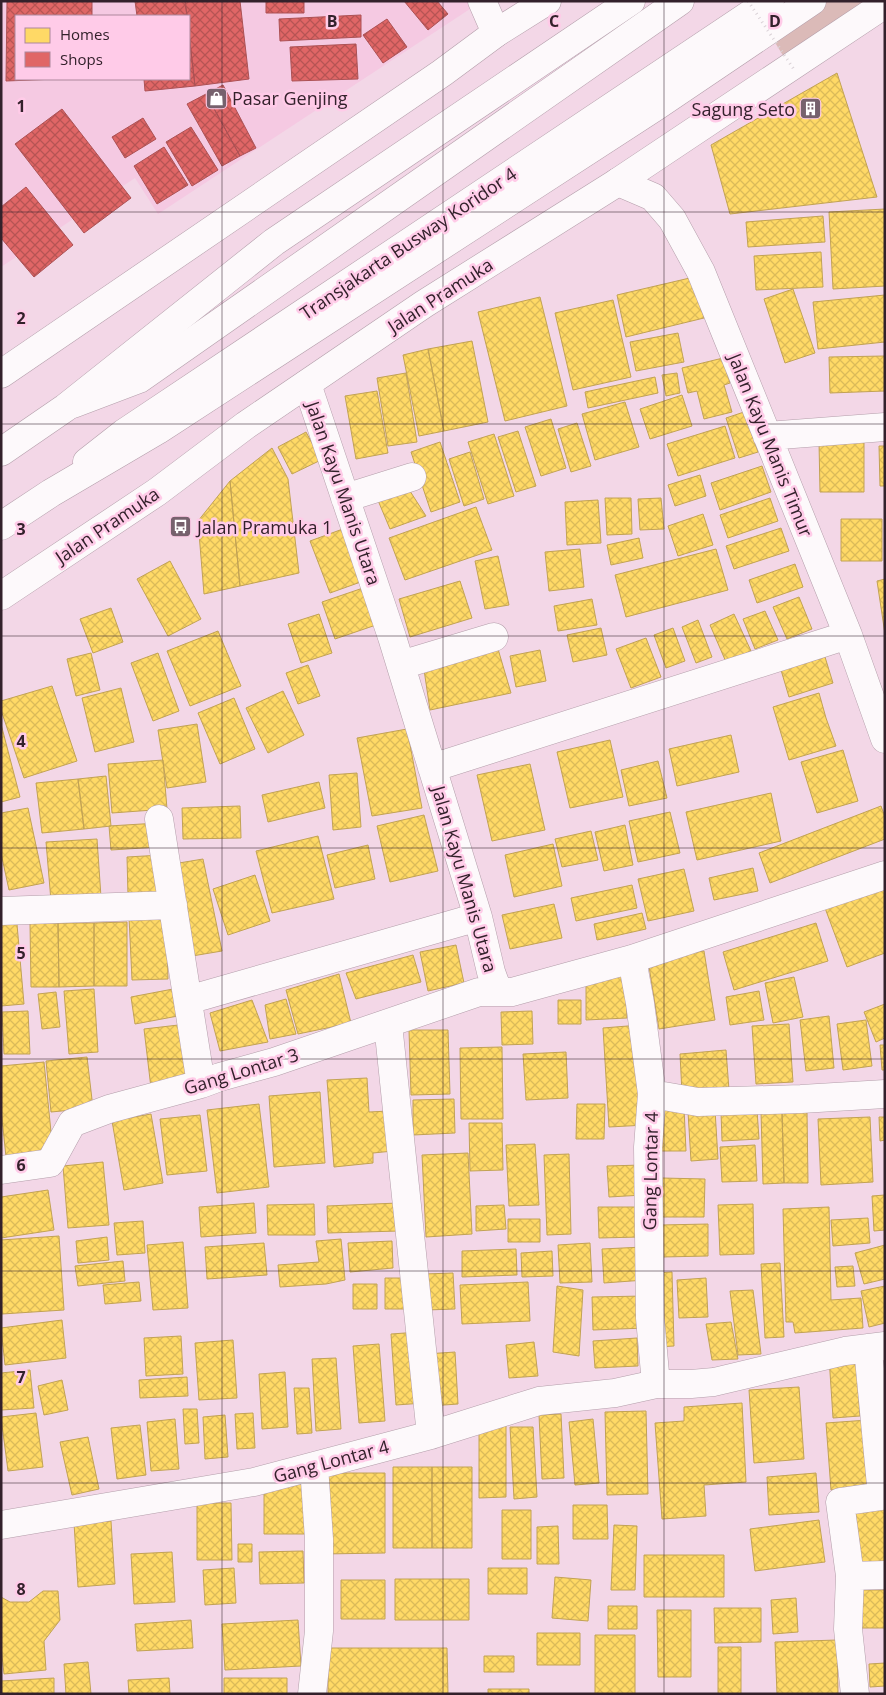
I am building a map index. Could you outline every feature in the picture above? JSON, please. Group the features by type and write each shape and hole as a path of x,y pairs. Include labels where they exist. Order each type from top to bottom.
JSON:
{"street":[{"path":"482,1 496,33"},
{"path":"1,374 442,73 496,33 547,1"},
{"path":"1,452 65,408 274,242 631,1"},
{"path":"65,408 139,379 680,1"},
{"name":"Transjakarta Busway Koridor 4","path":"51,493 124,433 770,1"},
{"path":"1,526 51,493 158,430 655,107 812,1"},
{"name":"Jalan Pramuka","path":"1,596 157,492 246,425 424,304 618,182 885,4"},
{"name":"Jalan Kayu Manis Timur","path":"618,182 653,197 672,219 701,272 848,635 885,738"},
{"name":"Jalan Kayu Manis Utara","path":"307,384 401,665 478,917 491,972 500,991 512,992 632,959 885,875"},
{"path":"767,436 885,426"},
{"path":"345,498 412,477"},
{"path":"432,768 848,635"},
{"path":"401,665 494,637"},
{"path":"159,819 201,1084"},
{"path":"1,911 173,905"},
{"path":"202,996 478,917"},
{"name":"Gang Lontar 4","path":"632,959 652,1094 648,1147 650,1298 656,1384"},
{"name":"Gang Lontar 3","path":"1,1170 50,1163 72,1122 108,1109 274,1062 479,992 500,991"},
{"path":"388,1024 431,1435"},
{"path":"652,1094 698,1102 885,1094"},
{"path":"855,1694 848,1629 850,1576 840,1502 883,1496 876,1347"},
{"name":"Gang Lontar 4","path":"1,1525 254,1482 431,1435 539,1401 615,1393 656,1384 714,1382 811,1358 876,1347"},
{"path":"312,1694 318,1631 318,1539 314,1466"},
{"path":"850,1576 885,1575"}],"path":[{"path":"748,1 795,71"}],"shaded area":[{"name":"Pasar Genjing","path":"1,1 474,1 476,5 158,214 135,178 1,267"},
{"path":"812,1 885,1 790,67 768,31"}],"building: Homes":[{"name":"Sagung Seto","path":"837,73 877,197 730,214 711,145"},
{"path":"885,209 885,286 833,289 829,212"},
{"path":"823,216 825,242 748,247 746,222"},
{"path":"821,252 823,287 756,290 754,256"},
{"path":"694,277 704,318 626,337 617,295"},
{"path":"793,289 815,353 785,363 764,299"},
{"path":"885,295 885,342 818,349 813,302"},
{"path":"540,297 567,406 505,421 478,312"},
{"path":"613,300 631,377 573,390 555,313"},
{"path":"678,333 684,362 636,371 630,342"},
{"path":"472,341 488,422 444,431 428,349"},
{"path":"428,349 444,431 419,436 403,355"},
{"path":"885,356 885,391 830,393 829,357"},
{"path":"723,358 730,383 724,385 732,412 704,419 697,391 688,393 682,368"},
{"path":"406,373 417,442 388,446 377,378"},
{"path":"677,373 680,393 666,396 662,375"},
{"path":"655,377 658,393 588,408 585,392"},
{"path":"377,391 388,453 356,459 345,396"},
{"path":"682,395 692,426 650,439 640,409"},
{"path":"625,402 639,447 595,460 582,414"},
{"path":"744,412 758,452 739,458 726,418"},
{"path":"551,419 566,468 541,476 525,427"},
{"path":"577,423 591,466 571,472 558,429"},
{"path":"725,426 735,458 678,476 667,444"},
{"path":"518,431 536,486 516,492 498,437"},
{"path":"306,432 321,460 292,474 278,447"},
{"path":"494,434 514,496 488,504 468,442"},
{"path":"440,442 460,502 431,512 411,452"},
{"path":"819,442 864,442 864,492 820,492"},
{"path":"879,446 885,446 885,486 880,486"},
{"path":"272,448 288,479 299,573 240,586 230,481"},
{"path":"470,452 484,499 464,506 449,459"},
{"path":"762,466 771,492 720,510 711,483"},
{"path":"700,475 706,496 675,506 668,485"},
{"path":"230,481 240,586 204,594 198,521"},
{"path":"408,488 426,516 390,529 377,498"},
{"path":"605,498 631,498 632,534 607,535"},
{"path":"661,498 664,529 640,530 638,499"},
{"path":"770,498 778,521 728,538 720,515"},
{"path":"598,500 601,543 567,545 565,502"},
{"path":"476,507 492,550 405,580 389,538"},
{"path":"703,514 713,545 678,556 668,526"},
{"path":"841,519 882,519 882,561 841,561"},
{"path":"351,526 369,579 330,593 310,541"},
{"path":"781,528 789,551 734,569 726,546"},
{"path":"639,538 643,558 611,565 607,545"},
{"path":"580,549 584,587 549,591 545,552"},
{"path":"716,549 728,590 626,617 615,575"},
{"path":"498,556 509,605 485,609 475,561"},
{"path":"170,561 201,619 168,636 137,579"},
{"path":"795,564 803,587 757,603 749,580"},
{"path":"885,579 885,634 877,581"},
{"path":"460,581 472,618 410,637 399,599"},
{"path":"363,588 376,625 335,639 322,602"},
{"path":"799,597 812,629 787,639 773,607"},
{"path":"592,599 597,625 558,631 554,606"},
{"path":"111,608 123,642 93,653 80,619"},
{"path":"765,611 778,640 755,649 743,619"},
{"path":"319,614 332,653 301,663 288,624"},
{"path":"734,614 751,651 726,662 710,625"},
{"path":"698,620 712,657 696,663 682,627"},
{"path":"601,628 607,655 573,662 567,635"},
{"path":"673,628 685,661 666,668 654,635"},
{"path":"218,631 241,686 190,706 167,651"},
{"path":"646,638 661,677 631,688 616,649"},
{"path":"498,649 511,693 430,710 423,663"},
{"path":"540,650 546,681 516,687 510,656"},
{"path":"91,653 100,690 76,696 67,659"},
{"path":"158,653 179,711 153,721 131,663"},
{"path":"825,657 833,683 789,697 781,670"},
{"path":"308,665 320,696 298,704 286,673"},
{"path":"52,686 77,761 24,778 1,710 1,701"},
{"path":"121,688 134,742 95,752 82,698"},
{"path":"283,691 304,735 268,753 246,708"},
{"path":"819,693 836,746 789,760 773,707"},
{"path":"234,698 255,749 220,764 198,713"},
{"path":"1,724 20,797 1,802"},
{"path":"197,724 206,782 167,788 158,730"},
{"path":"407,729 422,808 372,816 357,738"},
{"path":"731,735 739,772 677,786 669,749"},
{"path":"610,740 623,797 570,808 557,752"},
{"path":"843,750 858,801 817,813 801,762"},
{"path":"163,760 167,809 112,813 108,764"},
{"path":"658,761 667,798 629,806 621,770"},
{"path":"530,764 545,830 492,841 477,775"},
{"path":"357,773 361,827 333,830 329,775"},
{"path":"106,776 111,826 84,829 78,779"},
{"path":"78,779 84,829 42,833 36,783"},
{"path":"319,782 325,808 268,822 262,795"},
{"path":"771,793 781,841 697,860 686,812"},
{"path":"240,806 241,838 183,839 182,808"},
{"path":"881,806 885,817 885,839 770,883 759,853"},
{"path":"28,808 44,883 9,890 1,853 1,813"},
{"path":"670,812 680,853 638,862 629,821"},
{"path":"424,815 438,871 390,882 377,826"},
{"path":"158,823 159,847 111,850 109,826"},
{"path":"625,825 633,865 604,871 595,832"},
{"path":"591,831 598,860 562,867 555,839"},
{"path":"318,836 334,899 272,913 256,851"},
{"path":"97,839 101,897 51,901 46,842"},
{"path":"553,844 562,886 514,897 505,855"},
{"path":"368,845 375,879 335,888 327,855"},
{"path":"162,855 163,895 128,896 127,857"},
{"path":"203,859 222,951 192,956 173,864"},
{"path":"753,868 758,891 714,900 709,878"},
{"path":"684,869 694,911 648,921 638,879"},
{"path":"255,875 270,921 228,935 213,889"},
{"path":"632,885 637,908 576,921 571,898"},
{"path":"885,886 885,953 847,967 825,908"},
{"path":"554,904 562,938 510,949 502,915"},
{"path":"16,913 24,1004 1,1006 1,914"},
{"path":"642,913 646,929 597,940 594,924"},
{"path":"166,916 168,979 132,980 129,917"},
{"path":"127,922 127,986 94,986 94,923"},
{"path":"30,923 58,923 59,987 31,987"},
{"path":"58,923 94,923 94,986 59,987"},
{"path":"816,923 828,961 734,990 723,952"},
{"path":"456,945 464,983 428,991 420,952"},
{"path":"704,951 715,1020 659,1029 648,960"},
{"path":"413,955 421,982 356,999 346,973"},
{"path":"625,971 627,1018 586,1020 586,978"},
{"path":"339,974 351,1023 298,1034 286,990"},
{"path":"794,977 803,1017 773,1023 765,983"},
{"path":"94,989 98,1052 69,1054 64,991"},
{"path":"173,989 178,1016 135,1024 131,997"},
{"path":"759,991 764,1020 730,1025 726,997"},
{"path":"56,992 60,1027 42,1029 38,994"},
{"path":"286,999 296,1034 270,1039 265,1005"},
{"path":"252,1000 268,1042 220,1051 210,1013"},
{"path":"558,1000 581,1000 581,1024 558,1024"},
{"path":"885,1004 885,1038 876,1042 864,1012"},
{"path":"28,1011 30,1054 4,1054 2,1012"},
{"path":"532,1011 533,1044 502,1045 501,1012"},
{"path":"829,1016 834,1068 806,1071 800,1020"},
{"path":"866,1020 872,1066 843,1070 837,1024"},
{"path":"187,1024 193,1083 151,1088 144,1029"},
{"path":"789,1024 793,1082 756,1084 752,1026"},
{"path":"640,1025 646,1125 609,1127 603,1028"},
{"path":"409,1030 448,1030 450,1094 411,1095"},
{"path":"880,1045 885,1045 885,1070 882,1070"},
{"path":"502,1047 503,1119 461,1119 460,1048"},
{"path":"726,1050 729,1090 682,1093 680,1054"},
{"path":"566,1052 568,1098 526,1100 523,1054"},
{"path":"87,1057 93,1108 51,1112 46,1061"},
{"path":"44,1062 53,1152 6,1157 1,1109 1,1066"},
{"path":"367,1078 369,1112 389,1111 393,1151 373,1153 373,1163 334,1167 327,1080"},
{"path":"320,1092 325,1163 274,1167 269,1096"},
{"path":"454,1099 455,1133 413,1135 413,1100"},
{"path":"259,1104 269,1187 217,1193 207,1110"},
{"path":"577,1104 605,1104 604,1139 576,1139"},
{"path":"684,1108 686,1151 660,1151 658,1109"},
{"path":"715,1110 718,1159 691,1161 688,1112"},
{"path":"757,1110 759,1139 722,1141 721,1112"},
{"path":"807,1111 808,1183 784,1183 782,1112"},
{"path":"761,1112 782,1112 784,1183 763,1184"},
{"path":"151,1114 163,1183 124,1190 112,1121"},
{"path":"200,1115 207,1171 167,1175 160,1119"},
{"path":"870,1117 873,1182 821,1185 818,1119"},
{"path":"879,1117 885,1117 885,1140 880,1141"},
{"path":"469,1123 502,1123 503,1170 470,1171"},
{"path":"535,1144 539,1205 509,1206 506,1145"},
{"path":"755,1145 757,1181 722,1182 720,1147"},
{"path":"468,1153 472,1234 426,1237 422,1155"},
{"path":"569,1154 571,1234 547,1235 544,1155"},
{"path":"103,1162 109,1225 68,1228 63,1166"},
{"path":"642,1165 643,1195 609,1197 607,1166"},
{"path":"662,1178 705,1179 704,1217 662,1217"},
{"path":"48,1190 54,1230 1,1238 1,1197"},
{"path":"885,1195 885,1230 874,1231 872,1196"},
{"path":"254,1203 256,1233 201,1237 199,1207"},
{"path":"398,1203 399,1231 328,1233 327,1206"},
{"path":"314,1204 315,1235 268,1235 267,1205"},
{"path":"753,1204 754,1254 720,1255 718,1205"},
{"path":"504,1205 506,1229 476,1231 476,1206"},
{"path":"598,1207 640,1207 640,1237 599,1238"},
{"path":"829,1207 831,1300 861,1298 863,1328 795,1333 793,1322 786,1322 783,1209"},
{"path":"868,1218 870,1243 833,1246 831,1220"},
{"path":"508,1219 540,1219 540,1242 508,1242"},
{"path":"143,1221 145,1253 117,1255 114,1223"},
{"path":"708,1224 708,1256 662,1257 661,1225"},
{"path":"59,1236 64,1310 2,1314 1,1240"},
{"path":"107,1237 109,1260 78,1263 76,1241"},
{"path":"341,1239 345,1280 326,1284 280,1287 278,1265 319,1262 316,1241"},
{"path":"392,1241 393,1268 350,1272 348,1243"},
{"path":"183,1242 188,1308 153,1310 147,1245"},
{"path":"264,1243 267,1275 207,1279 205,1247"},
{"path":"590,1243 592,1282 560,1283 558,1245"},
{"path":"885,1245 885,1279 864,1284 855,1253"},
{"path":"643,1247 645,1280 604,1283 602,1249"},
{"path":"516,1249 517,1275 462,1277 462,1251"},
{"path":"552,1251 553,1276 522,1277 521,1253"},
{"path":"123,1261 125,1281 78,1286 75,1266"},
{"path":"780,1263 784,1337 765,1338 761,1264"},
{"path":"853,1266 855,1286 837,1287 835,1267"},
{"path":"672,1272 674,1346 657,1347 655,1273"},
{"path":"453,1273 455,1309 426,1310 424,1274"},
{"path":"385,1278 414,1278 414,1309 385,1309"},
{"path":"706,1278 708,1317 679,1318 677,1280"},
{"path":"139,1282 141,1301 105,1304 103,1285"},
{"path":"528,1282 530,1321 462,1324 460,1285"},
{"path":"353,1284 377,1284 377,1309 353,1309"},
{"path":"557,1286 583,1290 579,1356 553,1352"},
{"path":"885,1286 885,1323 869,1327 861,1291"},
{"path":"753,1290 761,1354 738,1355 730,1291"},
{"path":"644,1296 645,1328 593,1330 592,1297"},
{"path":"62,1320 66,1358 5,1365 1,1328"},
{"path":"731,1322 738,1359 712,1360 706,1324"},
{"path":"419,1332 424,1403 396,1405 391,1334"},
{"path":"181,1336 183,1374 146,1376 144,1338"},
{"path":"637,1338 638,1366 595,1368 593,1341"},
{"path":"233,1340 237,1398 199,1400 195,1343"},
{"path":"534,1342 538,1376 509,1378 506,1345"},
{"path":"379,1344 385,1421 359,1423 353,1346"},
{"path":"455,1352 458,1404 430,1406 426,1354"},
{"path":"856,1356 860,1416 833,1418 829,1357"},
{"path":"336,1358 341,1429 316,1431 312,1359"},
{"path":"30,1370 34,1408 1,1410 1,1373"},
{"path":"285,1372 288,1427 262,1429 259,1374"},
{"path":"187,1377 188,1396 140,1398 139,1380"},
{"path":"62,1380 68,1410 44,1415 38,1386"},
{"path":"799,1387 804,1459 754,1463 749,1390"},
{"path":"294,1388 309,1388 312,1433 297,1434"},
{"path":"742,1403 746,1482 704,1485 706,1516 662,1519 655,1423 684,1421 684,1407"},
{"path":"183,1409 197,1409 199,1443 185,1444"},
{"path":"646,1411 648,1494 607,1495 605,1412"},
{"path":"36,1413 43,1467 8,1471 1,1417"},
{"path":"253,1413 255,1448 237,1449 235,1414"},
{"path":"561,1414 564,1478 542,1479 539,1415"},
{"path":"225,1415 228,1457 205,1459 203,1417"},
{"path":"175,1419 179,1469 151,1471 147,1422"},
{"path":"593,1419 599,1483 575,1485 569,1422"},
{"path":"868,1420 873,1487 831,1490 826,1423"},
{"path":"479,1423 506,1423 506,1497 479,1498"},
{"path":"140,1425 146,1475 117,1479 111,1428"},
{"path":"510,1427 533,1427 537,1497 514,1499"},
{"path":"88,1437 99,1489 72,1495 60,1442"},
{"path":"393,1467 432,1467 432,1548 393,1548"},
{"path":"432,1467 472,1467 472,1548 432,1548"},
{"path":"323,1473 385,1473 385,1553 323,1554"},
{"path":"816,1473 819,1512 769,1515 767,1477"},
{"path":"264,1484 306,1484 306,1534 264,1534"},
{"path":"197,1503 231,1503 232,1560 197,1560"},
{"path":"885,1503 885,1564 856,1566 852,1505"},
{"path":"573,1505 607,1505 608,1539 573,1539"},
{"path":"502,1510 531,1510 531,1559 502,1559"},
{"path":"819,1520 825,1562 755,1571 750,1529"},
{"path":"111,1521 115,1584 78,1587 74,1523"},
{"path":"614,1525 637,1526 635,1590 611,1590"},
{"path":"558,1526 559,1564 537,1564 537,1527"},
{"path":"238,1544 252,1544 252,1562 238,1562"},
{"path":"303,1551 304,1583 260,1584 259,1552"},
{"path":"172,1552 175,1602 134,1604 131,1554"},
{"path":"644,1555 724,1555 724,1597 644,1597"},
{"path":"234,1568 236,1603 205,1605 203,1570"},
{"path":"488,1568 527,1568 527,1594 488,1594"},
{"path":"555,1577 591,1580 588,1621 552,1618"},
{"path":"395,1579 469,1579 469,1620 395,1620"},
{"path":"341,1580 385,1580 385,1619 341,1619"},
{"path":"860,1590 885,1590 885,1628 860,1628"},
{"path":"43,1591 58,1591 60,1620 44,1641 46,1670 4,1674 1,1646 1,1597 10,1602 29,1602"},
{"path":"796,1598 798,1632 773,1634 771,1600"},
{"path":"608,1606 637,1606 637,1629 608,1629"},
{"path":"714,1608 761,1608 761,1642 715,1643"},
{"path":"657,1610 691,1610 691,1677 658,1677"},
{"path":"191,1620 193,1648 137,1651 135,1624"},
{"path":"298,1620 301,1666 225,1670 222,1624"},
{"path":"537,1633 580,1633 580,1665 537,1665"},
{"path":"595,1635 635,1635 635,1694 595,1694"},
{"path":"837,1640 838,1694 777,1694 775,1642"},
{"path":"718,1647 741,1647 741,1694 718,1694"},
{"path":"328,1648 447,1648 448,1694 328,1694"},
{"path":"484,1656 514,1656 514,1672 484,1672"},
{"path":"88,1662 91,1694 66,1694 64,1664"},
{"path":"885,1663 885,1686 870,1687 869,1664"},
{"path":"54,1678 54,1694 1,1694 1,1681"},
{"path":"169,1678 170,1694 129,1694 128,1680"},
{"path":"224,1678 287,1678 287,1694 224,1694"},
{"path":"488,1689 529,1689 529,1694 488,1694"}],"building: Shops":[{"path":"7,1 92,1 92,15 15,15 15,80 32,80 6,81"},
{"path":"135,1 185,1 187,15 137,15"},
{"path":"185,1 240,1 249,79 195,86 190,43 190,15 187,15"},
{"path":"266,1 304,1 304,13 266,13"},
{"path":"404,1 437,1 448,14 428,30"},
{"path":"361,15 361,37 280,41 279,19"},
{"path":"387,19 407,47 383,63 363,35"},
{"path":"190,43 195,86 145,91 144,80 190,80"},
{"path":"356,44 358,79 292,81 290,47"},
{"path":"223,85 256,148 240,156 206,94"},
{"path":"206,94 240,156 222,166 187,104"},
{"path":"62,109 131,198 84,233 15,144"},
{"path":"143,118 156,139 125,158 112,137"},
{"path":"191,127 218,170 192,186 166,142"},
{"path":"164,147 188,185 157,204 134,166"},
{"path":"26,187 73,245 34,277 1,238 1,207"}],"place":[{"name":"Pasar Genjing","path":"216,98"},
{"name":"Sagung Seto","path":"811,109"},
{"name":"Jalan Pramuka 1","path":"181,527"}]}
